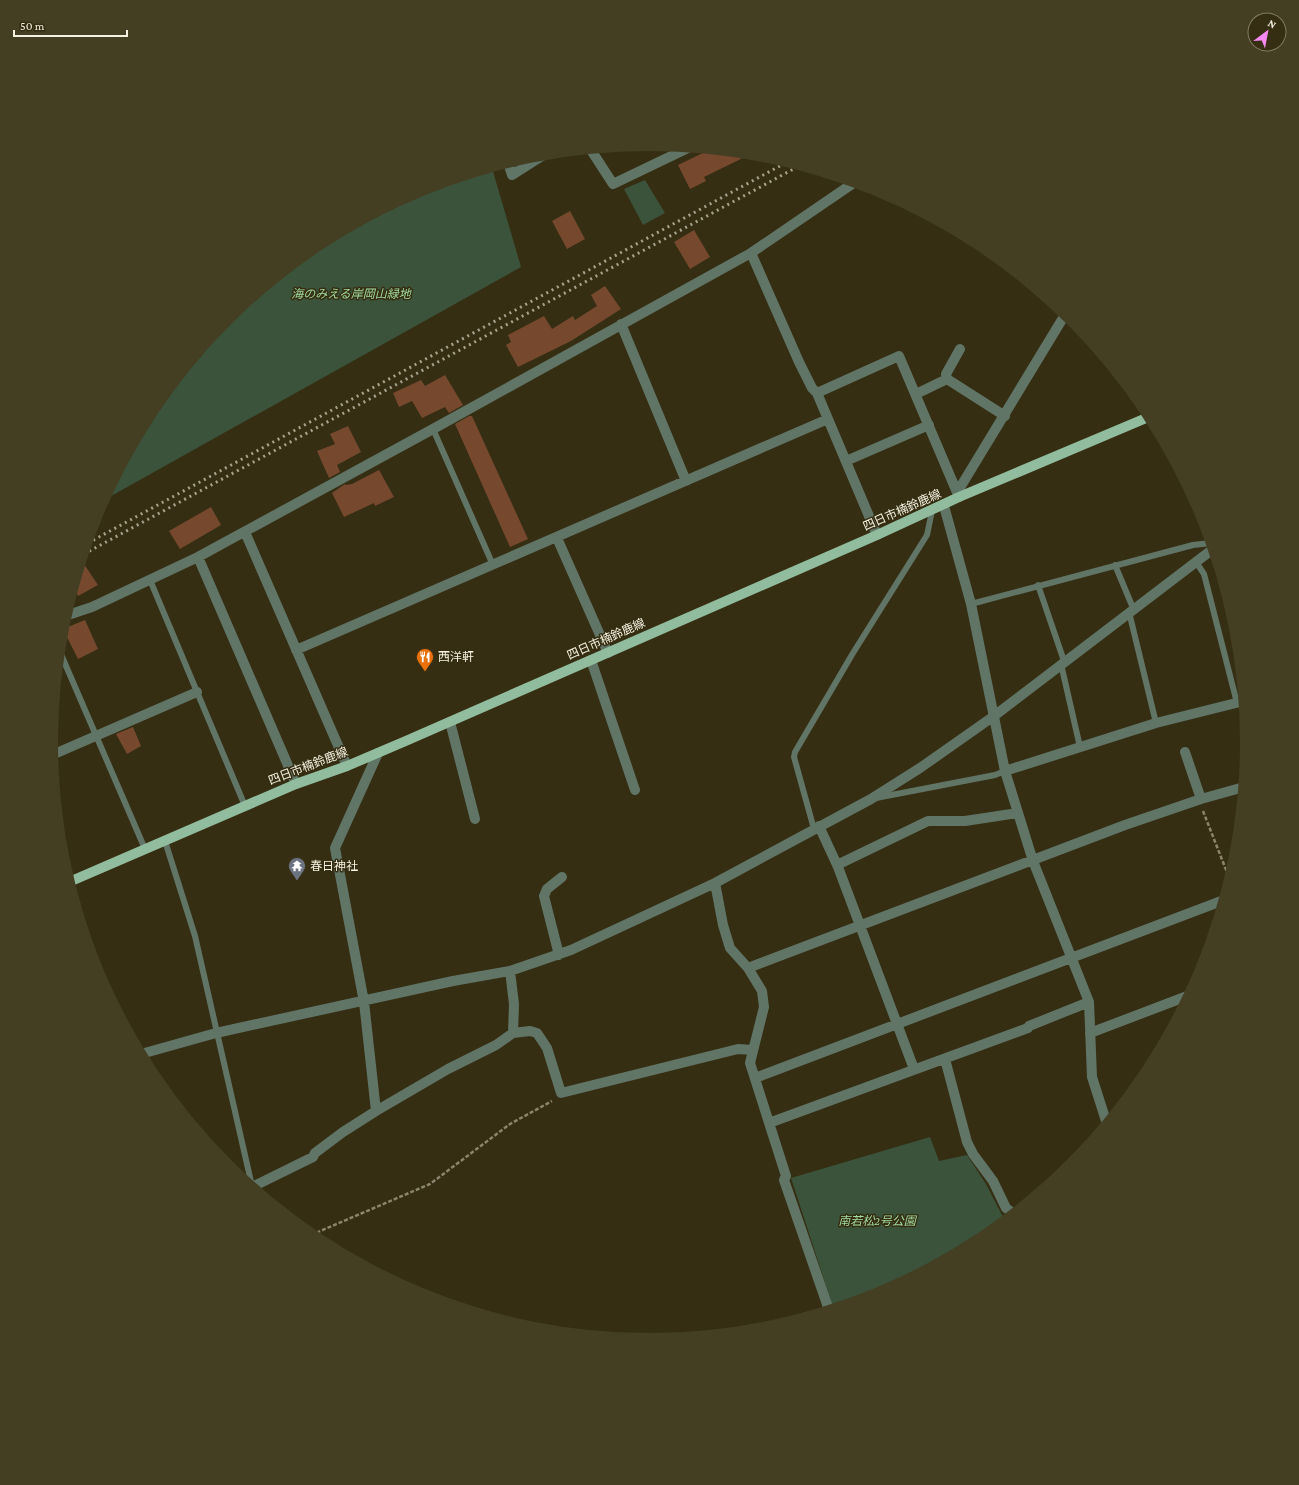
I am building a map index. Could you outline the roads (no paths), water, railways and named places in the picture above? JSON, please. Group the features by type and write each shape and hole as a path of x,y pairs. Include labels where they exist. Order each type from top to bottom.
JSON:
{"main road":[{"name":"四日市楠鈴鹿線","path":"74,880 296,784 347,766 450,722 944,506 959,494 1144,419"}],"street":[{"path":"593,154 613,184 680,152"},
{"path":"510,168 512,175 531,163"},
{"path":"72,614 92,607 150,580 246,532 751,253 850,186"},
{"path":"751,253 799,362 812,388 817,393 877,535"},
{"path":"959,494 1063,319"},
{"path":"621,324 686,481"},
{"path":"947,379 946,374 960,349"},
{"path":"817,393 899,356 959,494"},
{"path":"916,394 947,379"},
{"path":"947,379 1005,416"},
{"path":"296,650 556,538 828,418"},
{"path":"846,461 929,426"},
{"path":"944,506 971,604 1005,771 1033,861 1089,1002 1092,1077 1105,1119"},
{"path":"246,532 347,766"},
{"path":"556,538 608,653"},
{"path":"146,1053 216,1033 364,1002 453,981 510,971 559,955 715,883 870,799 920,768 994,716 1210,551"},
{"path":"198,557 296,784"},
{"path":"592,660 635,790"},
{"path":"58,752 197,692"},
{"path":"1005,771 1156,724 1240,702"},
{"path":"450,722 475,819"},
{"path":"1184,752 1200,799"},
{"path":"376,1111 364,1002 335,848 378,753"},
{"path":"748,968 1125,825 1200,799 1239,788"},
{"path":"837,865 928,821 964,821 1018,813"},
{"path":"817,828 837,865 861,924 914,1069"},
{"path":"559,955 544,896 547,889 562,877"},
{"path":"715,883 723,925 730,948 748,968 762,991 764,1008 750,1063 786,1176 784,1180 828,1307"},
{"path":"755,1078 1219,902"},
{"path":"510,971 514,1004 513,1033"},
{"path":"1090,1033 1183,998"},
{"path":"769,1123 914,1069 918,1070 1028,1028 1029,1026 1089,1002"},
{"path":"256,1184 312,1157 315,1153 343,1132 376,1111 448,1069 496,1045 513,1033 530,1031 537,1033 547,1048 561,1093 738,1049 753,1050"},
{"path":"945,1059 967,1142 973,1154 993,1181 1006,1208 1011,1211"}],"lane":[{"path":"433,429 493,565"},
{"path":"817,828 794,757 795,752 853,653 927,535 932,511"},
{"path":"971,604 1115,565 1193,545 1207,544"},
{"path":"1196,562 1204,574 1240,701"},
{"path":"1115,565 1131,610 1156,724"},
{"path":"150,580 245,806"},
{"path":"1038,585 1063,662 1080,747"},
{"path":"64,661 145,849"},
{"path":"870,799 995,775 1005,771"},
{"path":"165,840 194,936 250,1179"}],"railway":[{"path":"94,540 780,166"},
{"path":"89,551 794,169"}],"place":[{"name":"西洋軒","path":"425,672"},
{"name":"春日神社","path":"297,881"}],"park label":[{"name":"海のみえる岸岡山緑地","path":"351,294"},
{"name":"南若松2号公園","path":"877,1221"}]}
